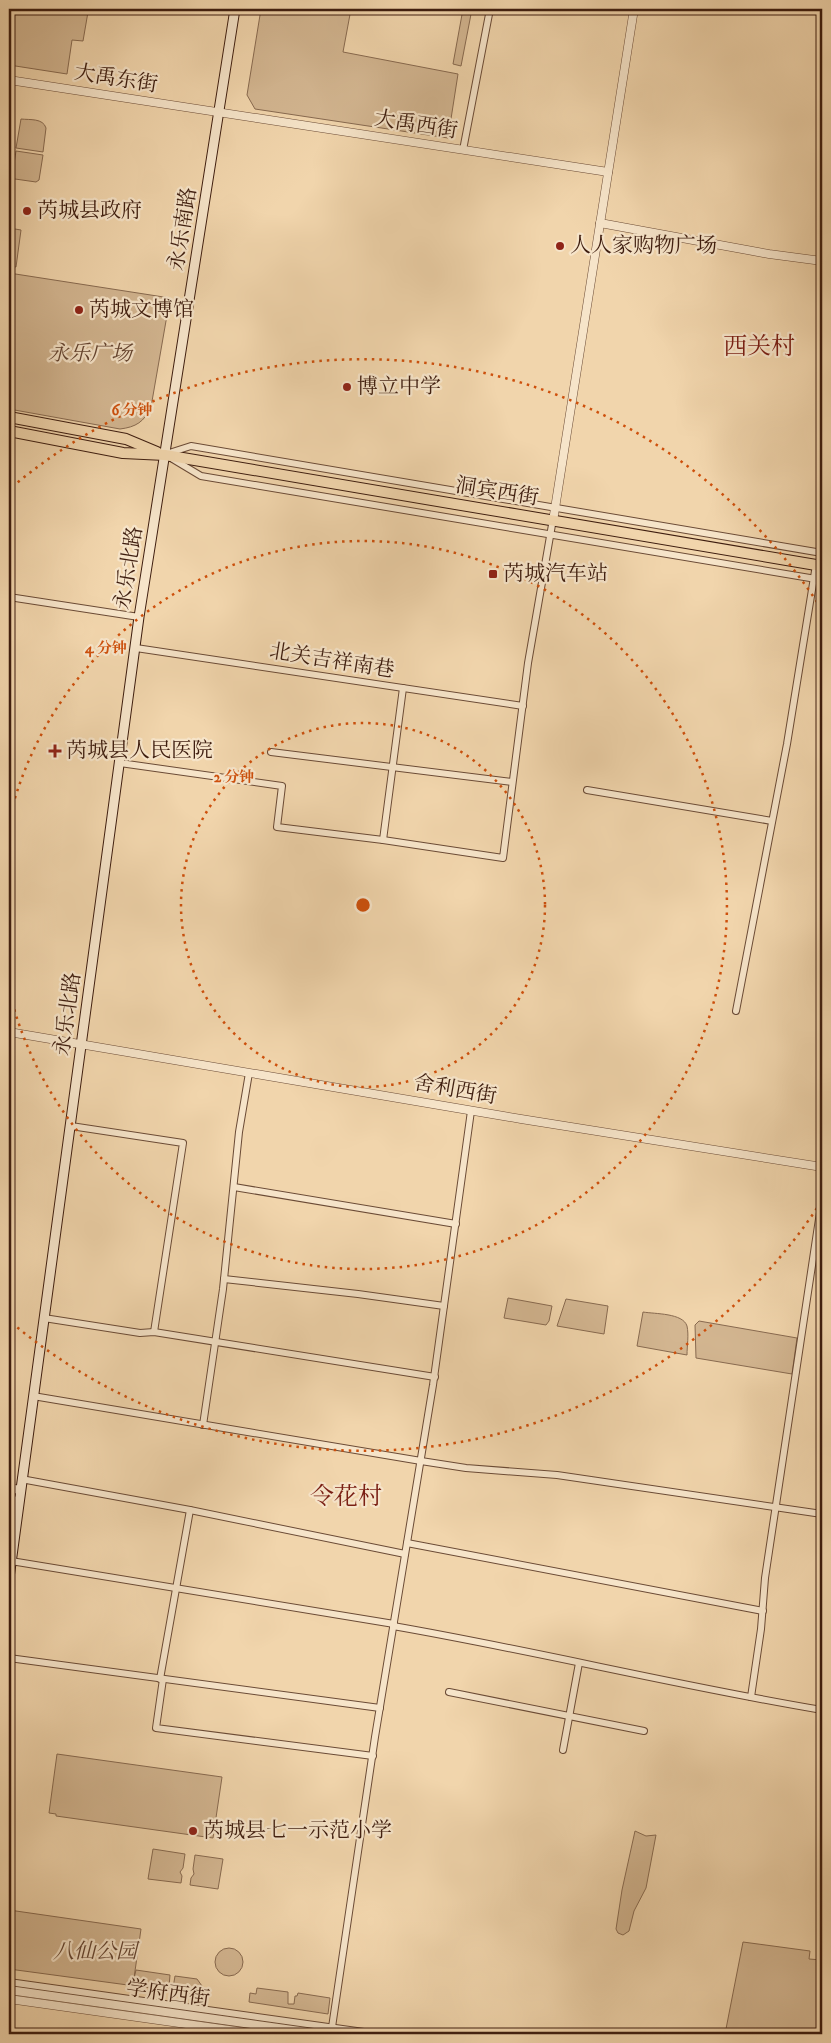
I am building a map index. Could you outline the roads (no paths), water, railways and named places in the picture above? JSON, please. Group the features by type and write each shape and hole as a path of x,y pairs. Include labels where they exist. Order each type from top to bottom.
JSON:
{"main road":[{"name":"永乐南路","path":"165,455 235,9"},
{"path":"9,417 126,439 165,455"},
{"path":"9,431 123,453 165,455"},
{"name":"洞宾西街","path":"165,455 819,565"},
{"name":"永乐北路","path":"9,1578 139,617 165,455"}],"street":[{"path":"464,150 490,9"},
{"path":"120,763 282,786 277,827 383,840 503,858 523,706 634,9"},
{"name":"大禹东街","path":"9,80 218,112"},
{"name":"大禹西街","path":"218,112 608,172"},
{"path":"600,223 769,254 822,261"},
{"path":"165,455 191,446 822,553"},
{"path":"165,455 201,476 822,580"},
{"path":"736,1011 787,744 814,579 819,565"},
{"path":"9,597 139,617"},
{"name":"北关吉祥南巷","path":"136,648 523,706"},
{"path":"383,840 403,688"},
{"path":"271,752 512,782"},
{"path":"587,790 772,821"},
{"name":"舍利西街","path":"9,1032 471,1111 822,1167"},
{"path":"203,1425 224,1279 239,1132 249,1073"},
{"path":"331,2031 380,1708 434,1377 471,1111"},
{"path":"70,1126 183,1143 154,1332"},
{"path":"234,1187 456,1224"},
{"path":"751,1697 775,1507 822,1199"},
{"path":"224,1279 444,1306"},
{"path":"44,1318 140,1333 154,1332 216,1341 434,1377"},
{"path":"33,1396 466,1468 557,1475 822,1514"},
{"path":"21,1479 190,1510 405,1554"},
{"path":"9,1488 20,1490"},
{"path":"9,1500 18,1501"},
{"path":"190,1510 161,1679 156,1728 373,1756"},
{"path":"9,1530 16,1524"},
{"path":"407,1543 763,1611"},
{"path":"11,1561 394,1625 822,1710"},
{"path":"9,1658 380,1708"},
{"path":"563,1750 579,1663"},
{"path":"449,1692 644,1731"},
{"path":"9,1982 331,2031 378,2034"},
{"name":"学府西街","path":"9,1990 321,2034"},
{"name":"学府西街","path":"9,1999 257,2034"}],"place":[{"name":"芮城县政府","path":"27,211"},
{"name":"人人家购物广场","path":"560,246"},
{"name":"芮城文博馆","path":"79,310"},
{"name":"博立中学","path":"347,387"},
{"name":"芮城汽车站","path":"493,574"},
{"name":"芮城县人民医院","path":"55,751"},
{"name":"芮城县七一示范小学","path":"193,1831"}],"district":[{"name":"西关村","path":"759,347"},
{"name":"令花村","path":"346,1497"}],"park label":[{"name":"永乐广场","path":"90,354"},
{"name":"八仙公园","path":"95,1952"}]}
